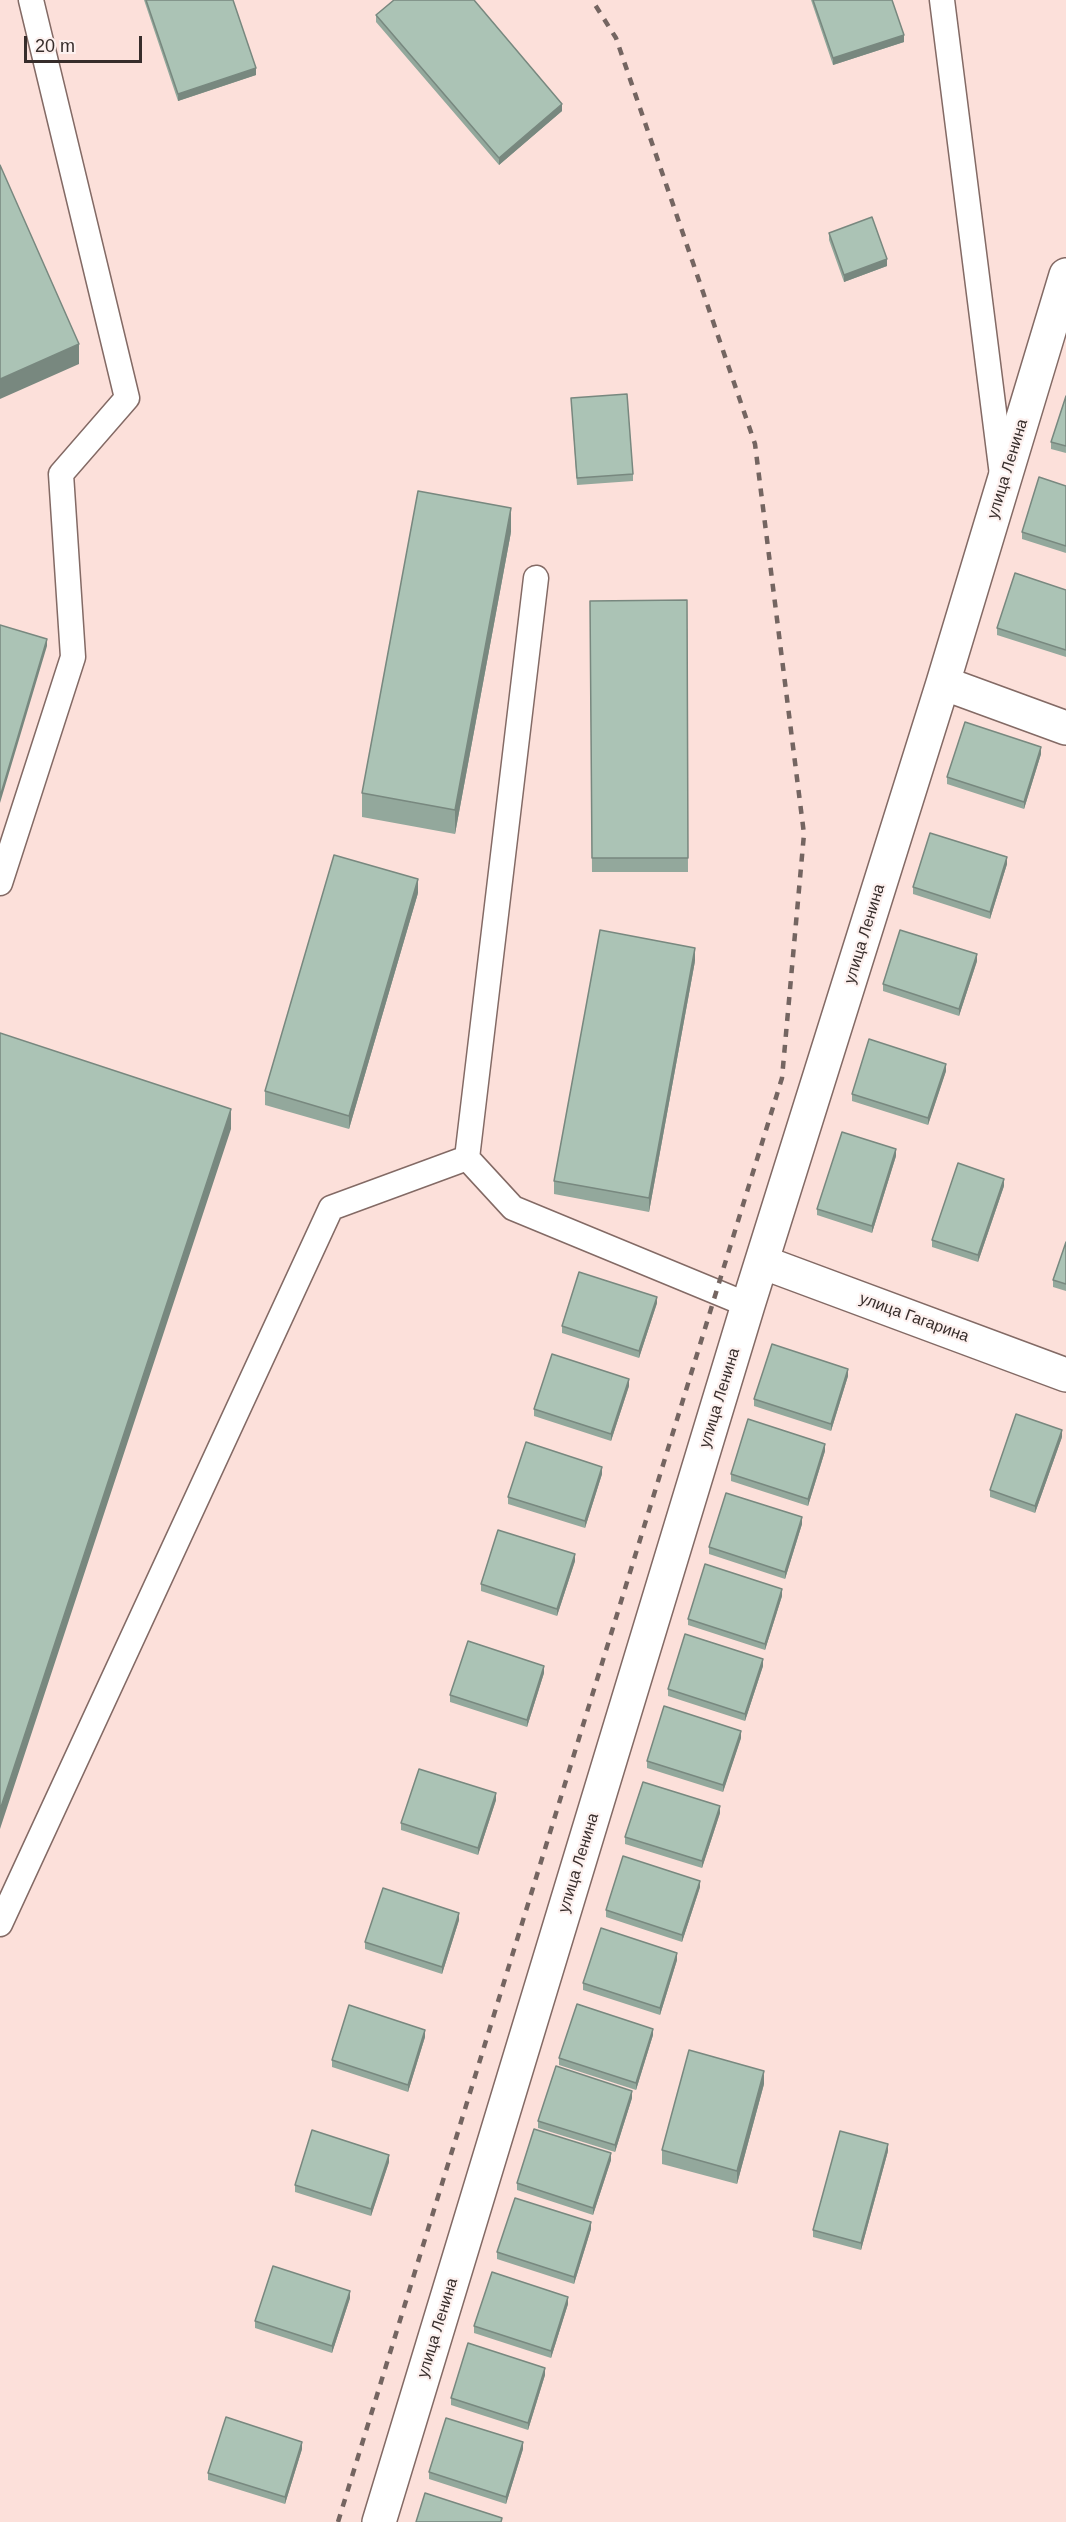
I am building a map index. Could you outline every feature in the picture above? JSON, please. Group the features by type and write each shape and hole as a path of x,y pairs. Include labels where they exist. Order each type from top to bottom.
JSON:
{"street":[{"name":"улица Ленина","path":"379,2522 748,1305 943,683 1066,275"},
{"path":"943,683 1066,728"},
{"name":"улица Гагарина","path":"762,1262 1066,1375"}],"lane":[{"path":"0,883 73,657 61,474 128,398 31,0"},
{"path":"942,0 1003,484"},
{"path":"536,578 467,1158 513,1208 748,1305"},
{"path":"0,1924 332,1208 467,1158"}],"building":[{"path":"146,0 233,0 256,68 178,94"},
{"path":"394,0 474,0 562,104 499,158 376,15"},
{"path":"813,0 892,0 904,35 833,58"},
{"path":"0,165 79,344 0,379"},
{"path":"872,217 887,259 844,275 829,233"},
{"path":"627,394 633,474 577,478 571,398"},
{"path":"1066,396 1066,446 1051,442"},
{"path":"1039,477 1066,486 1066,546 1022,532"},
{"path":"418,491 511,508 455,810 362,793"},
{"path":"1015,573 1066,590 1066,650 997,628"},
{"path":"687,600 688,858 592,858 590,601"},
{"path":"0,625 47,639 0,797"},
{"path":"965,722 1041,747 1024,802 947,777"},
{"path":"930,833 1007,857 990,912 913,887"},
{"path":"334,855 418,879 349,1116 265,1091"},
{"path":"600,930 695,948 649,1198 554,1181"},
{"path":"900,930 977,954 959,1009 883,984"},
{"path":"0,1033 231,1109 0,1810"},
{"path":"869,1039 946,1064 928,1118 852,1094"},
{"path":"842,1132 896,1149 872,1226 817,1209"},
{"path":"958,1163 1004,1179 978,1255 932,1240"},
{"path":"1066,1242 1066,1284 1053,1280"},
{"path":"579,1272 657,1297 639,1351 562,1326"},
{"path":"772,1344 848,1369 831,1424 754,1399"},
{"path":"552,1354 629,1379 611,1434 534,1409"},
{"path":"1016,1414 1062,1430 1035,1506 990,1490"},
{"path":"748,1419 825,1444 808,1499 731,1474"},
{"path":"526,1442 602,1467 585,1521 508,1497"},
{"path":"726,1493 802,1517 785,1572 709,1547"},
{"path":"498,1530 575,1554 557,1609 481,1584"},
{"path":"705,1564 782,1589 765,1644 688,1619"},
{"path":"685,1634 763,1659 745,1714 668,1689"},
{"path":"468,1641 544,1666 527,1720 450,1695"},
{"path":"664,1706 741,1731 723,1785 647,1761"},
{"path":"419,1769 496,1793 478,1848 401,1823"},
{"path":"643,1782 720,1806 702,1861 625,1837"},
{"path":"623,1856 700,1881 682,1935 606,1910"},
{"path":"383,1888 459,1913 442,1967 365,1942"},
{"path":"601,1928 677,1953 660,2008 583,1983"},
{"path":"577,2004 653,2029 636,2083 559,2058"},
{"path":"349,2005 425,2030 408,2085 332,2060"},
{"path":"689,2050 764,2071 737,2171 662,2150"},
{"path":"556,2066 632,2091 615,2145 538,2121"},
{"path":"534,2129 611,2153 593,2208 517,2183"},
{"path":"312,2130 389,2155 371,2209 295,2185"},
{"path":"840,2131 888,2144 861,2243 813,2230"},
{"path":"515,2198 591,2222 574,2277 497,2252"},
{"path":"273,2266 350,2291 332,2346 255,2321"},
{"path":"492,2272 568,2297 551,2351 474,2326"},
{"path":"468,2343 545,2368 528,2423 451,2398"},
{"path":"226,2417 302,2442 285,2497 208,2473"},
{"path":"446,2418 523,2442 506,2497 429,2472"},
{"path":"425,2493 502,2518 501,2522 416,2522"}],"railway":[{"path":"338,2522 782,1078 804,834 755,444 616,38 592,0"}]}
